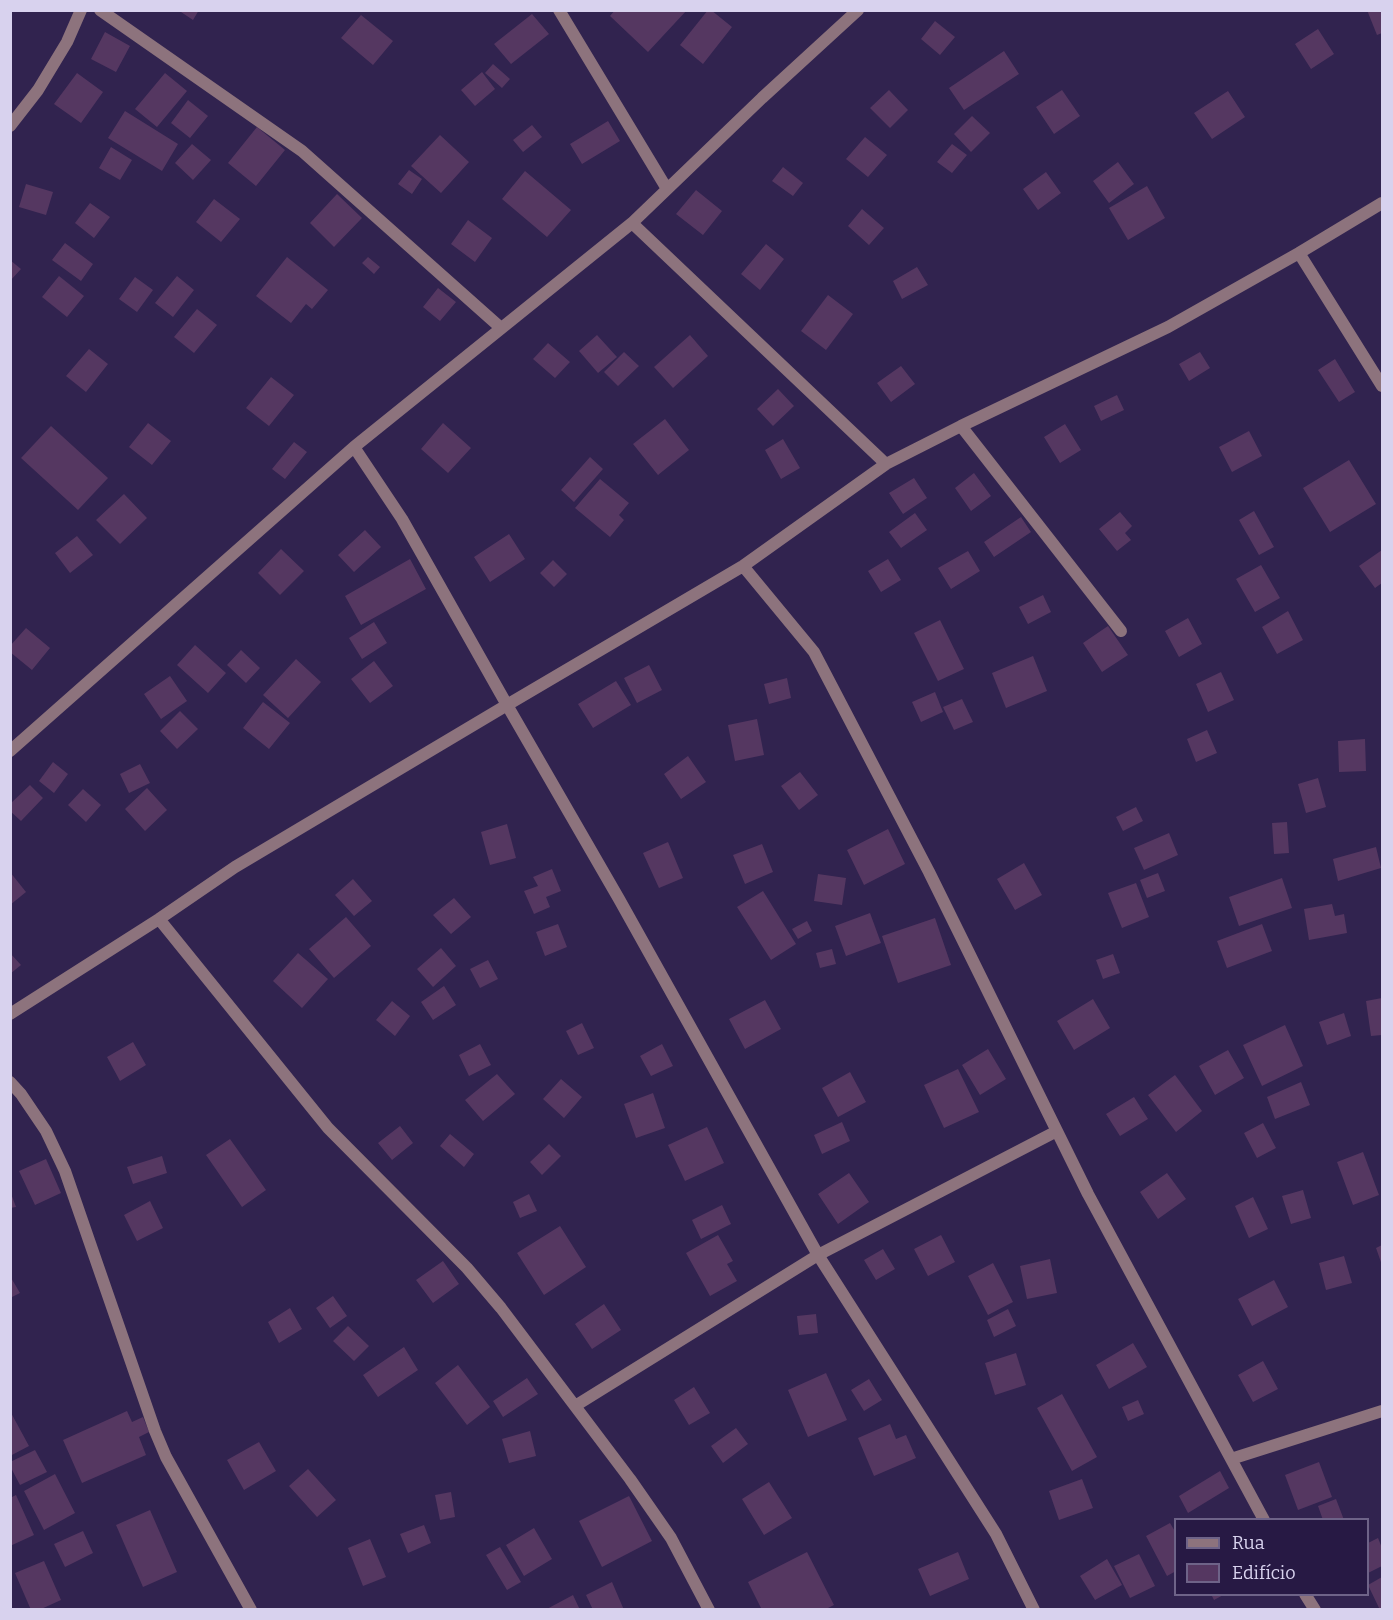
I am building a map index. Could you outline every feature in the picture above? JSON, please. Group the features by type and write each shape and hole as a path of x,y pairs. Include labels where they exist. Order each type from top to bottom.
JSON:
{"street":[{"path":"10,126 44,81 67,42 81,10"},
{"path":"100,10 302,151 501,328"},
{"path":"559,10 667,189"},
{"path":"10,751 354,447 632,223 762,98 858,10"},
{"path":"10,1014 159,919 235,867 743,566 886,464 1168,327 1383,203"},
{"path":"632,223 886,464"},
{"path":"1299,253 1383,386"},
{"path":"961,426 1121,631"},
{"path":"354,447 402,519 619,899 818,1255 996,1534 1034,1610"},
{"path":"743,566 814,652 929,872 1094,1204 1263,1518"},
{"path":"159,919 328,1128 474,1276 501,1308 671,1538 709,1610"},
{"path":"10,1082 46,1131 66,1171 154,1431 166,1457 251,1610"},
{"path":"575,1406 818,1255 1057,1131"},
{"path":"1231,1459 1383,1411"},
{"path":"1306,1596 1315,1610"}],"building":[{"path":"178,10 199,10 193,20"},
{"path":"615,10 687,10 648,52 610,16"},
{"path":"708,10 732,27 703,64 680,45"},
{"path":"1367,10 1382,10 1382,33 1377,35"},
{"path":"532,14 549,34 511,64 494,44"},
{"path":"361,15 393,41 373,65 341,38"},
{"path":"935,21 955,37 940,55 921,39"},
{"path":"1318,29 1334,54 1311,69 1295,44"},
{"path":"105,32 130,46 116,72 91,59"},
{"path":"1004,51 1019,74 964,110 949,88"},
{"path":"493,64 510,79 502,88 485,73"},
{"path":"482,72 495,89 475,106 461,90"},
{"path":"77,73 103,92 81,123 54,104"},
{"path":"165,73 187,91 157,127 135,109"},
{"path":"889,90 908,110 890,128 870,108"},
{"path":"1062,90 1080,116 1054,134 1036,107"},
{"path":"1228,91 1245,117 1212,139 1194,113"},
{"path":"188,100 208,116 190,138 171,123"},
{"path":"125,111 178,144 162,171 108,138"},
{"path":"972,116 990,133 971,152 954,134"},
{"path":"608,121 620,141 582,164 570,144"},
{"path":"532,125 542,137 523,152 513,140"},
{"path":"257,127 285,150 256,186 228,163"},
{"path":"440,135 469,162 441,193 411,166"},
{"path":"865,137 887,155 868,177 846,159"},
{"path":"192,144 211,160 193,180 175,163"},
{"path":"952,144 967,155 952,173 937,162"},
{"path":"111,147 132,160 120,180 99,168"},
{"path":"1118,162 1134,184 1109,203 1093,181"},
{"path":"783,167 803,183 793,196 772,181"},
{"path":"409,170 422,179 412,194 398,184"},
{"path":"525,171 571,210 547,237 502,199"},
{"path":"1046,172 1061,193 1038,210 1023,189"},
{"path":"26,184 53,192 46,215 19,207"},
{"path":"1147,186 1165,218 1128,240 1109,208"},
{"path":"696,190 722,211 703,235 676,214"},
{"path":"337,194 362,218 334,247 310,223"},
{"path":"214,199 240,219 221,242 196,222"},
{"path":"90,203 110,217 94,238 75,223"},
{"path":"862,209 884,228 869,245 848,226"},
{"path":"468,220 492,238 475,262 451,244"},
{"path":"65,243 93,264 81,281 52,260"},
{"path":"766,244 784,259 760,290 741,274"},
{"path":"287,257 328,290 312,309 306,304 291,323 256,296"},
{"path":"368,257 380,267 374,274 362,263"},
{"path":"10,260 21,269 10,281"},
{"path":"917,267 928,285 902,299 893,281"},
{"path":"59,276 84,296 67,317 42,297"},
{"path":"177,276 194,290 173,317 155,303"},
{"path":"135,277 153,290 137,312 119,299"},
{"path":"438,288 456,302 440,321 423,307"},
{"path":"828,295 853,314 826,350 801,331"},
{"path":"197,309 217,325 194,353 174,337"},
{"path":"597,335 617,357 598,373 579,351"},
{"path":"690,335 708,356 673,388 654,367"},
{"path":"548,343 570,362 555,378 533,359"},
{"path":"89,349 108,364 86,392 66,376"},
{"path":"624,352 639,366 618,386 604,372"},
{"path":"1200,352 1210,368 1189,381 1179,364"},
{"path":"1335,359 1355,392 1339,402 1318,370"},
{"path":"901,366 915,384 891,402 877,383"},
{"path":"271,377 294,395 269,426 246,408"},
{"path":"778,389 794,406 773,426 757,409"},
{"path":"1117,395 1124,410 1101,421 1094,406"},
{"path":"665,419 689,450 658,475 633,444"},
{"path":"148,423 171,441 152,465 129,447"},
{"path":"443,423 471,448 448,473 421,449"},
{"path":"1065,424 1081,450 1060,463 1044,437"},
{"path":"51,426 108,478 78,510 21,458"},
{"path":"1249,431 1262,456 1232,472 1219,447"},
{"path":"783,439 800,468 781,479 765,450"},
{"path":"294,442 307,452 285,479 272,469"},
{"path":"590,457 603,469 574,502 561,490"},
{"path":"1349,460 1376,504 1330,532 1303,488"},
{"path":"974,473 991,496 971,511 955,488"},
{"path":"914,478 927,498 903,514 889,493"},
{"path":"600,479 629,503 619,515 624,520 610,537 575,508"},
{"path":"124,494 147,518 120,544 96,520"},
{"path":"1254,511 1274,547 1259,555 1239,520"},
{"path":"1120,512 1132,526 1125,533 1131,540 1117,551 1099,529"},
{"path":"915,513 927,530 901,548 889,532"},
{"path":"1021,517 1031,532 994,557 984,542"},
{"path":"365,530 381,547 354,572 338,555"},
{"path":"509,534 525,559 490,582 474,557"},
{"path":"77,536 93,555 70,573 55,553"},
{"path":"281,549 304,571 280,595 258,573"},
{"path":"1382,550 1382,583 1375,588 1359,566"},
{"path":"968,551 980,571 951,589 938,568"},
{"path":"410,559 426,589 361,625 345,596"},
{"path":"888,559 901,580 881,592 868,571"},
{"path":"553,560 567,574 554,587 540,573"},
{"path":"1261,565 1280,598 1255,612 1236,579"},
{"path":"1043,595 1051,612 1028,624 1019,607"},
{"path":"1288,611 1303,640 1277,654 1262,627"},
{"path":"1188,618 1202,644 1179,657 1165,631"},
{"path":"940,620 964,669 938,681 914,633"},
{"path":"374,622 387,643 362,659 349,638"},
{"path":"1108,626 1128,655 1102,672 1083,643"},
{"path":"26,628 50,648 32,670 10,652 10,646"},
{"path":"195,645 226,673 208,693 177,665"},
{"path":"241,650 260,668 246,683 227,665"},
{"path":"1033,656 1047,691 1006,708 992,673"},
{"path":"296,659 321,682 288,718 263,695"},
{"path":"374,661 393,686 370,703 351,679"},
{"path":"649,665 662,690 637,703 624,678"},
{"path":"1221,672 1234,700 1208,712 1196,684"},
{"path":"170,676 187,701 161,719 144,694"},
{"path":"787,678 791,698 769,704 764,684"},
{"path":"616,681 631,705 593,728 578,704"},
{"path":"935,692 943,712 921,722 912,702"},
{"path":"962,699 973,722 954,730 943,707"},
{"path":"263,702 290,723 269,749 243,728"},
{"path":"180,711 198,729 177,749 160,731"},
{"path":"757,719 764,755 735,761 728,725"},
{"path":"1207,730 1217,753 1196,762 1187,739"},
{"path":"1365,739 1366,771 1339,772 1338,741"},
{"path":"688,756 706,782 681,799 664,774"},
{"path":"53,762 68,774 54,793 39,781"},
{"path":"140,764 150,783 129,793 120,774"},
{"path":"800,772 818,795 799,810 781,786"},
{"path":"1318,778 1326,807 1306,813 1298,784"},
{"path":"30,785 43,798 21,821 10,811 10,804"},
{"path":"147,788 167,810 145,831 125,809"},
{"path":"83,789 101,805 86,822 68,805"},
{"path":"1136,807 1143,821 1123,831 1116,817"},
{"path":"1287,822 1289,853 1274,854 1272,823"},
{"path":"507,824 516,858 490,865 481,832"},
{"path":"888,829 905,864 864,885 847,850"},
{"path":"1169,833 1178,855 1144,870 1134,848"},
{"path":"668,842 683,878 659,888 643,853"},
{"path":"762,844 773,872 745,884 733,855"},
{"path":"1376,847 1381,868 1338,881 1333,859"},
{"path":"1024,863 1042,895 1015,910 997,879"},
{"path":"552,869 561,891 546,897 550,907 534,914 524,891 538,886 533,877"},
{"path":"10,872 26,892 10,905"},
{"path":"1158,873 1165,891 1147,898 1140,880"},
{"path":"818,874 846,878 842,905 814,901"},
{"path":"1282,878 1292,908 1239,926 1229,897"},
{"path":"353,879 372,901 354,916 335,895"},
{"path":"1136,883 1149,917 1122,928 1108,893"},
{"path":"763,891 796,944 771,960 737,907"},
{"path":"454,898 471,917 451,934 433,915"},
{"path":"1332,904 1335,916 1344,914 1347,933 1309,940 1304,909"},
{"path":"870,913 881,943 846,956 835,926"},
{"path":"346,917 371,946 334,978 309,949"},
{"path":"935,918 951,965 898,983 882,936"},
{"path":"807,921 812,931 798,939 792,929"},
{"path":"558,924 567,947 545,956 536,932"},
{"path":"1262,924 1272,951 1227,968 1217,941"},
{"path":"441,948 456,966 433,987 417,969"},
{"path":"832,949 836,964 820,968 816,953"},
{"path":"10,953 21,965 10,974"},
{"path":"298,953 328,979 302,1008 273,981"},
{"path":"1113,954 1120,973 1103,979 1096,960"},
{"path":"488,960 498,979 480,988 470,969"},
{"path":"444,986 456,1005 433,1020 421,1002"},
{"path":"1382,998 1382,1035 1371,1036 1366,1001"},
{"path":"1093,999 1110,1028 1074,1050 1057,1021"},
{"path":"765,1000 781,1029 745,1049 729,1019"},
{"path":"392,1001 410,1016 395,1036 376,1020"},
{"path":"1344,1013 1351,1036 1327,1045 1319,1022"},
{"path":"582,1023 594,1048 578,1055 566,1031"},
{"path":"1285,1025 1303,1066 1262,1086 1243,1045"},
{"path":"133,1042 146,1065 120,1081 107,1057"},
{"path":"480,1044 491,1065 469,1076 459,1055"},
{"path":"662,1044 673,1066 651,1076 640,1056"},
{"path":"988,1049 1006,1079 980,1095 962,1065"},
{"path":"1228,1050 1244,1078 1215,1095 1199,1066"},
{"path":"958,1069 979,1112 944,1128 924,1085"},
{"path":"850,1072 866,1102 838,1117 822,1088"},
{"path":"497,1074 515,1094 483,1121 465,1100"},
{"path":"1175,1075 1202,1111 1176,1132 1148,1095"},
{"path":"561,1079 582,1097 564,1118 543,1099"},
{"path":"1301,1082 1310,1105 1275,1119 1267,1097"},
{"path":"653,1093 665,1128 636,1138 624,1104"},
{"path":"1134,1097 1148,1119 1120,1136 1106,1114"},
{"path":"842,1122 850,1141 822,1154 814,1135"},
{"path":"1263,1123 1276,1148 1257,1158 1244,1133"},
{"path":"400,1126 413,1143 392,1160 378,1143"},
{"path":"707,1127 724,1163 685,1181 668,1145"},
{"path":"450,1134 474,1154 464,1167 440,1146"},
{"path":"230,1139 266,1190 242,1207 206,1155"},
{"path":"549,1144 561,1156 542,1175 530,1162"},
{"path":"1363,1152 1379,1195 1353,1205 1337,1162"},
{"path":"162,1156 167,1173 133,1184 127,1167"},
{"path":"46,1159 61,1193 35,1205 19,1171"},
{"path":"849,1173 869,1202 838,1224 818,1194"},
{"path":"1167,1173 1186,1199 1158,1219 1140,1192"},
{"path":"1303,1190 1311,1218 1291,1224 1282,1196"},
{"path":"10,1191 16,1207 10,1208"},
{"path":"529,1194 537,1211 520,1218 513,1202"},
{"path":"1253,1197 1268,1229 1249,1238 1235,1206"},
{"path":"150,1201 163,1228 137,1241 124,1215"},
{"path":"722,1205 731,1224 701,1239 692,1220"},
{"path":"560,1226 586,1267 544,1295 517,1253"},
{"path":"718,1235 733,1261 727,1264 737,1281 710,1296 686,1253"},
{"path":"941,1235 955,1262 928,1276 914,1249"},
{"path":"1382,1245 1382,1265 1376,1248"},
{"path":"883,1249 895,1269 876,1280 864,1260"},
{"path":"1344,1256 1352,1283 1326,1290 1319,1263"},
{"path":"1050,1259 1057,1293 1027,1299 1020,1266"},
{"path":"443,1261 459,1284 433,1303 416,1280"},
{"path":"993,1263 1013,1302 988,1315 968,1276"},
{"path":"10,1276 20,1293 10,1298"},
{"path":"1274,1280 1288,1307 1252,1326 1238,1299"},
{"path":"333,1296 347,1316 330,1328 316,1308"},
{"path":"604,1304 621,1330 592,1349 575,1324"},
{"path":"290,1308 302,1329 279,1343 268,1322"},
{"path":"1008,1309 1016,1326 994,1337 987,1320"},
{"path":"816,1314 818,1333 799,1335 797,1316"},
{"path":"348,1326 369,1346 354,1361 333,1341"},
{"path":"1133,1343 1147,1367 1109,1389 1096,1365"},
{"path":"404,1347 418,1370 378,1397 363,1375"},
{"path":"1016,1353 1026,1385 995,1395 985,1363"},
{"path":"1263,1361 1278,1389 1253,1402 1238,1375"},
{"path":"458,1365 490,1407 467,1425 435,1383"},
{"path":"826,1373 847,1420 808,1437 788,1390"},
{"path":"527,1378 538,1394 503,1417 493,1401"},
{"path":"869,1379 882,1400 864,1411 851,1390"},
{"path":"694,1387 710,1413 689,1425 674,1400"},
{"path":"1062,1394 1097,1457 1072,1471 1037,1408"},
{"path":"1138,1400 1144,1414 1128,1421 1122,1407"},
{"path":"10,1411 29,1446 10,1456"},
{"path":"127,1411 132,1422 143,1417 149,1432 139,1437 146,1455 82,1483 63,1440"},
{"path":"890,1424 896,1439 906,1435 916,1458 874,1476 858,1438"},
{"path":"736,1428 748,1444 723,1463 711,1446"},
{"path":"530,1431 536,1456 509,1463 502,1439"},
{"path":"259,1442 276,1471 244,1490 227,1460"},
{"path":"35,1450 47,1472 20,1485 10,1462"},
{"path":"1319,1462 1332,1497 1298,1510 1285,1475"},
{"path":"308,1469 336,1500 317,1517 289,1486"},
{"path":"1220,1471 1229,1488 1188,1513 1179,1496"},
{"path":"55,1474 75,1513 44,1530 24,1491"},
{"path":"1082,1479 1093,1508 1059,1520 1049,1491"},
{"path":"769,1482 792,1518 764,1535 742,1499"},
{"path":"451,1492 455,1517 440,1520 435,1495"},
{"path":"16,1495 34,1535 10,1546 10,1498"},
{"path":"629,1496 652,1541 602,1567 579,1521"},
{"path":"1336,1499 1343,1518 1322,1518 1318,1506"},
{"path":"150,1510 177,1572 143,1587 116,1525"},
{"path":"1170,1523 1174,1530 1174,1572 1167,1576 1146,1536"},
{"path":"424,1525 431,1543 408,1553 400,1534"},
{"path":"534,1528 552,1559 524,1576 506,1545"},
{"path":"83,1531 93,1553 65,1567 54,1544"},
{"path":"1378,1538 1382,1548 1382,1566 1369,1572 1369,1542"},
{"path":"370,1539 386,1577 363,1586 348,1548"},
{"path":"500,1547 521,1582 507,1590 486,1555"},
{"path":"807,1552 834,1605 824,1610 762,1610 748,1582"},
{"path":"958,1552 969,1579 930,1596 918,1569"},
{"path":"1139,1554 1155,1586 1130,1598 1114,1566"},
{"path":"1107,1559 1122,1585 1095,1600 1080,1576"},
{"path":"44,1561 61,1600 39,1610 31,1610 15,1573"},
{"path":"1382,1577 1382,1610 1380,1610 1369,1584"},
{"path":"612,1582 624,1610 593,1610 586,1595"},
{"path":"573,1595 580,1610 545,1610"}]}
